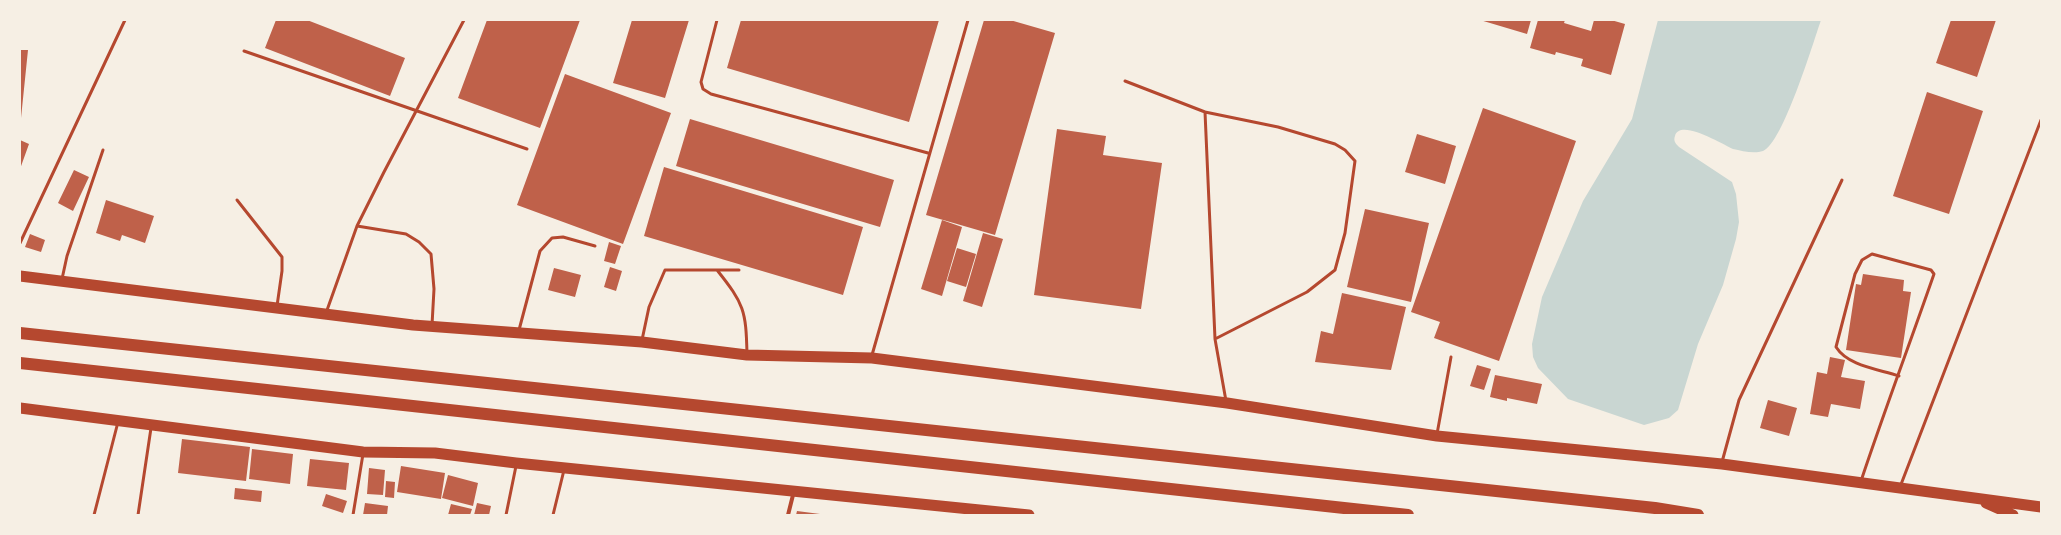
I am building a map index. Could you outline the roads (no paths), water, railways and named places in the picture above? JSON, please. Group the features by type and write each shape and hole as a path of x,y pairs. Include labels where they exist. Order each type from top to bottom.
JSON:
{"highway":[{"path":"20,276 431,326 642,342 747,355 872,358 1227,403 1437,436 1722,464 2041,507"},
{"path":"20,333 1655,508 1698,515"},
{"path":"20,363 1408,515"},
{"path":"20,408 363,452 435,453 516,463 1029,515"},
{"path":"1970,497 2014,515"}],"street":[{"path":"788,515 794,491"}],"lane":[{"path":"20,243 125,20"},
{"path":"326,314 358,226 416,109 464,20"},
{"path":"717,20 701,82 703,89 710,94 928,153"},
{"path":"872,358 928,153 968,20"},
{"path":"244,51 416,109 527,149"},
{"path":"1125,81 1205,112 1278,127 1335,144 1345,150 1355,161 1345,233 1335,270 1307,292 1215,339"},
{"path":"1205,112 1215,339 1227,403"},
{"path":"1900,487 2041,120"},
{"path":"62,281 67,256 103,150"},
{"path":"1722,464 1739,400 1842,180"},
{"path":"236,200 282,257 282,271 276,308"},
{"path":"358,226 406,234 419,242 431,254 434,289 431,326"},
{"path":"518,333 532,276 540,251 552,238 564,237 595,246"},
{"path":"1861,482 1934,274 1931,270 1872,254 1862,260 1855,274 1836,347 1842,356 1851,361 1898,376"},
{"path":"642,342 649,307 663,271 669,269 739,270"},
{"path":"718,270 738,296 746,320 747,355"},
{"path":"1437,436 1451,358"},
{"path":"94,515 119,420"},
{"path":"138,515 152,424"},
{"path":"353,515 363,452"},
{"path":"506,515 516,463"},
{"path":"554,515 564,468"}]}
